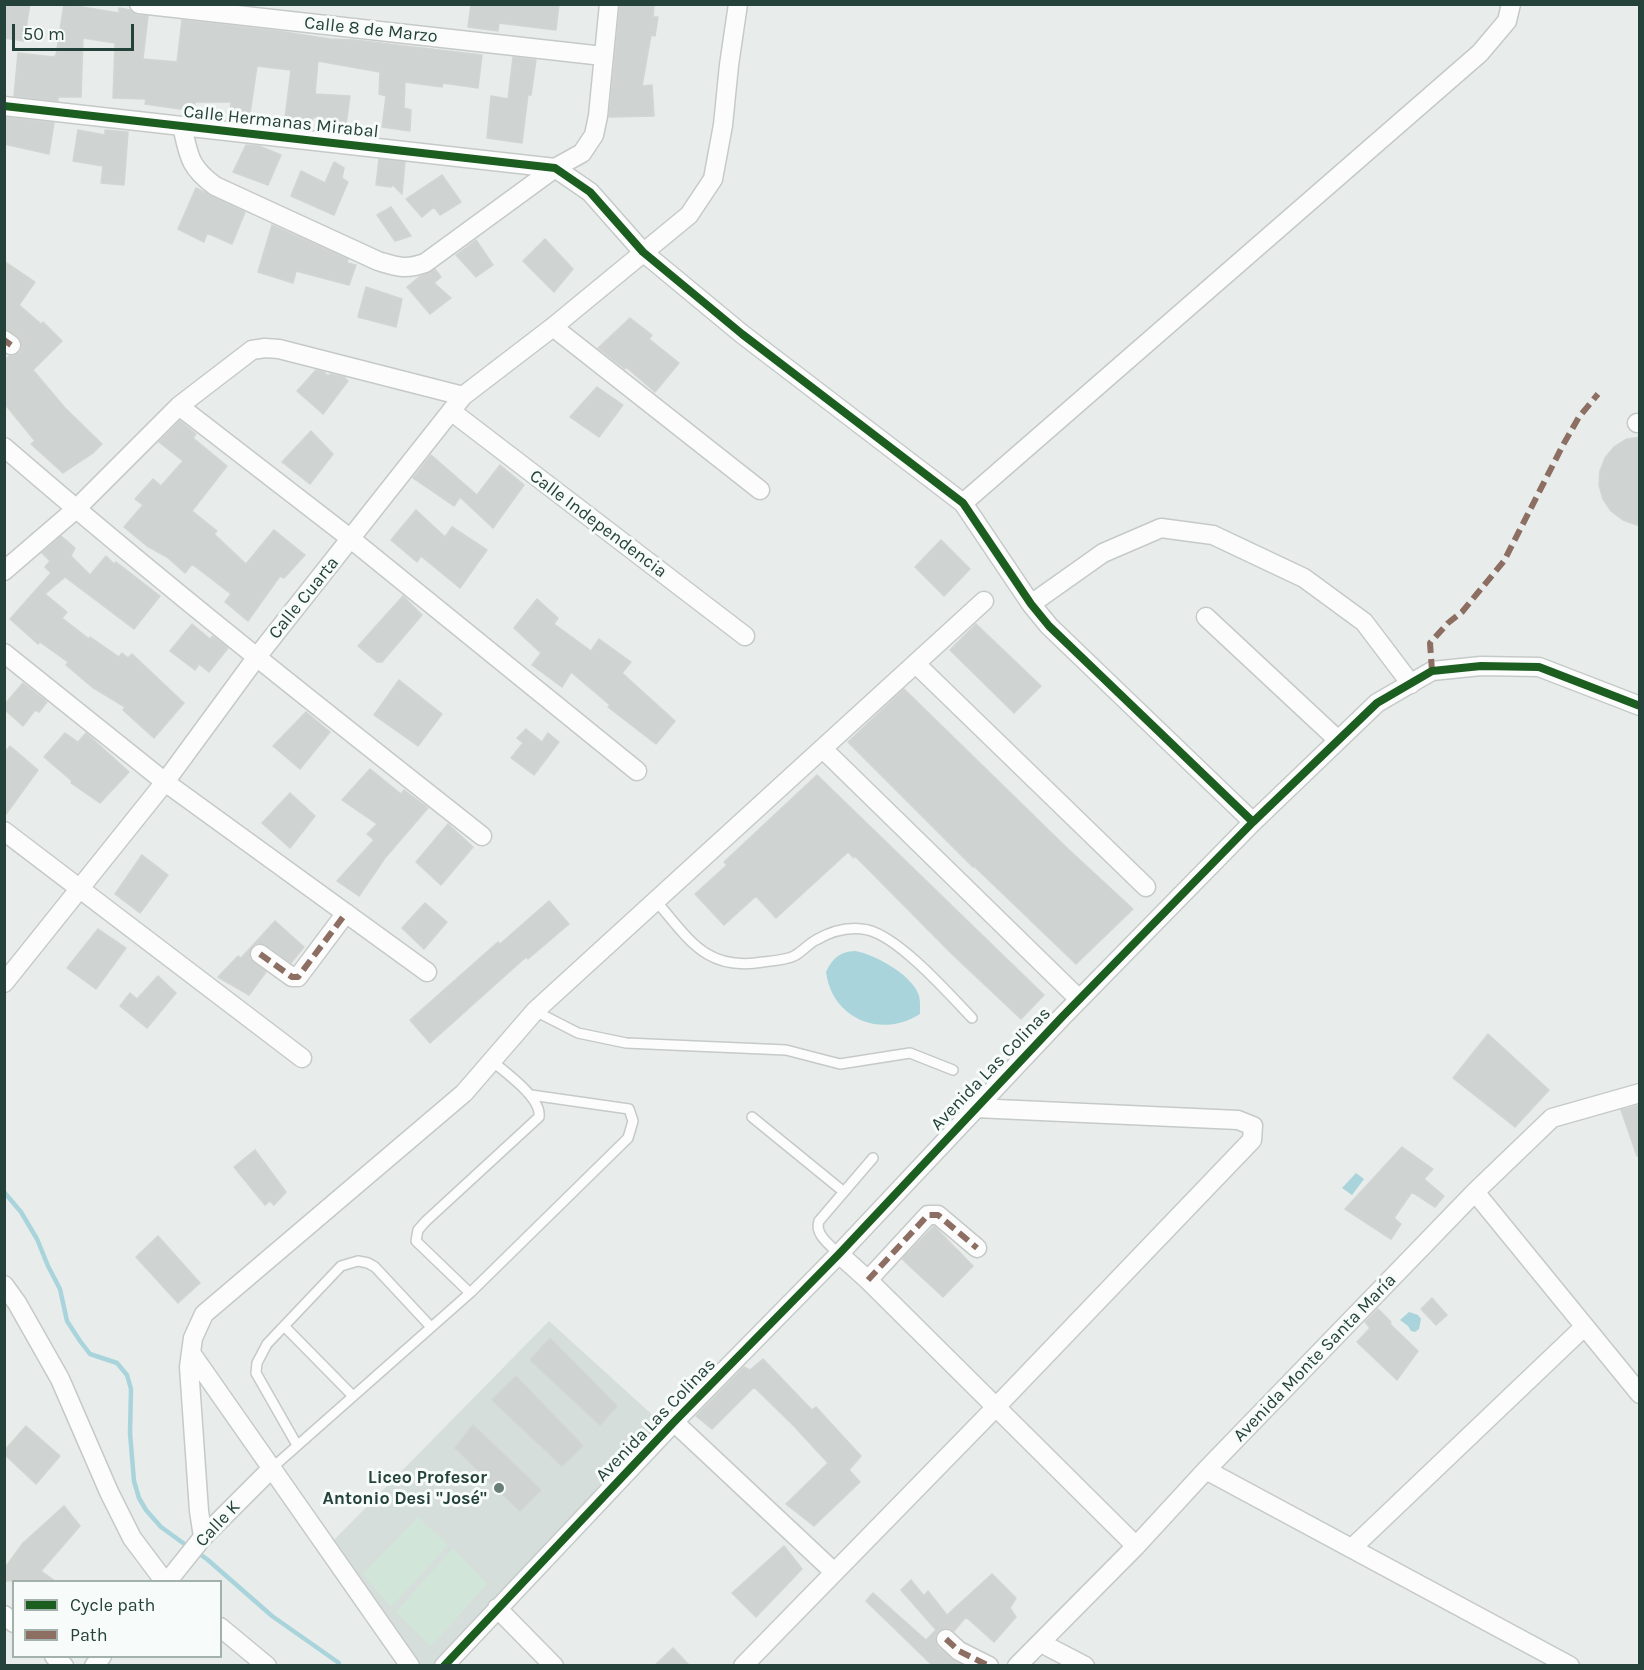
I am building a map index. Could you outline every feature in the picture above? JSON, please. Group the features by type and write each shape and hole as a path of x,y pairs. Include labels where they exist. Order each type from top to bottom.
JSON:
{"street":[{"name":"Calle 8 de Marzo","path":"139,4 603,56"},
{"path":"182,126 190,160 200,175 215,186 378,261 396,267 409,268 425,263 555,168 582,153 594,135 598,116 609,4"},
{"name":"Calle Cuarta","path":"4,983 165,782 256,658 463,396 553,327 689,215 713,179 723,125 738,4"},
{"path":"963,503 1480,53 1507,21 1511,4"},
{"name":"Calle Hermanas Mirabal","path":"4,106 555,168"},
{"path":"555,168 590,192 643,252 742,334 963,503 1031,604 1049,626 1253,822"},
{"path":"553,327 760,490"},
{"path":"4,571 75,508 179,406 252,350 279,349 463,396"},
{"path":"179,406 351,540 637,771"},
{"name":"Calle Independencia","path":"450,411 745,636"},
{"path":"4,447 256,658 482,836"},
{"path":"1031,604 1103,553 1161,528 1213,535 1304,578 1364,622 1411,684"},
{"path":"200,1540 189,1367 193,1338 204,1314 464,1093 535,1011 984,601"},
{"path":"1206,617 1338,740"},
{"path":"4,653 165,782 427,972"},
{"path":"916,663 1146,887"},
{"name":"Avenida Las Colinas","path":"444,1665 674,1422 839,1254 1079,999 1253,822 1377,703 1432,671 1481,666 1539,667 1640,706"},
{"path":"823,749 1079,999"},
{"path":"4,831 302,1058"},
{"path":"260,954 292,977 298,977 346,914"},
{"name":"Avenida Monte Santa María","path":"1017,1665 1136,1546 1206,1470 1475,1192 1552,1118 1640,1093"},
{"path":"743,1665 996,1407 1252,1140 1253,1126 1238,1120 975,1108"},
{"path":"1475,1192 1640,1394"},
{"path":"868,1280 928,1215 938,1215 977,1248"},
{"path":"839,1254 1136,1546"},
{"path":"4,1286 17,1303 60,1379 109,1492 132,1538 165,1580"},
{"path":"1352,1548 1584,1327"},
{"path":"191,1353 410,1665"},
{"path":"674,1422 833,1571"},
{"name":"Calle K","path":"167,1580 200,1540 272,1468"},
{"path":"1206,1470 1570,1665"},
{"path":"497,1608 554,1665"},
{"path":"222,1629 267,1665"},
{"path":"946,1639 959,1652 989,1665"},
{"path":"1041,1643 1085,1665"}],"lane":[{"path":"656,901 705,954 720,961 738,965 793,957 816,940 836,930 855,928 871,931 889,941 928,971 972,1018"},
{"path":"535,1011 578,1033 626,1043 786,1050 840,1064 910,1053 953,1070"},
{"path":"470,1293 416,1241 418,1230 539,1117 538,1107 531,1095 492,1061"},
{"path":"272,1468 470,1293 628,1138 633,1122 629,1109 531,1095"},
{"path":"752,1117 844,1192"},
{"path":"839,1254 818,1232 819,1221 873,1158"},
{"path":"297,1445 256,1373 257,1363 267,1344 341,1266 358,1261 375,1267 431,1327"},
{"path":"284,1326 353,1396"}],"shaded area":[{"name":"Liceo Profesor Antonio Desi \"José\"","path":"549,1321 668,1429 444,1665 410,1665 327,1547"}],"green space":[{"path":"418,1517 448,1545 391,1607 363,1574"},
{"path":"453,1548 487,1584 431,1646 396,1612"}],"water":[{"path":"855,951 881,960 913,984 920,1002 920,1014 890,1025 861,1020 848,1013 830,988 826,972 837,957"},
{"path":"1356,1173 1364,1179 1352,1195 1342,1188"},
{"path":"1409,1312 1418,1315 1421,1319 1419,1329 1415,1332 1400,1320"}],"building":[{"path":"4,4 30,4 24,41 4,38"},
{"path":"64,4 119,13 119,8 130,10 137,15 148,16 143,59 177,62 182,20 482,55 478,88 443,83 442,87 405,82 404,108 411,110 410,131 382,127 386,96 379,94 380,72 318,61 315,94 350,96 346,125 313,117 312,121 285,118 291,70 257,66 250,114 230,112 231,102 195,102 194,111 145,104 146,99 113,98 115,43 83,38 81,97 58,97 58,101 14,96 18,53 53,57 56,55"},
{"path":"471,4 559,4 556,30 499,23 498,31 468,27"},
{"path":"620,4 654,6 653,17 658,17 655,36 651,35 642,86 652,85 654,116 609,117"},
{"path":"513,57 536,60 531,95 528,95 522,143 487,138 491,96 508,99"},
{"path":"4,117 54,123 49,154 4,144"},
{"path":"78,130 105,135 105,130 128,132 124,185 101,183 103,166 73,161"},
{"path":"246,145 259,146 281,155 268,185 233,172"},
{"path":"379,159 405,162 402,194 393,185 391,187 376,185"},
{"path":"334,162 344,168 342,178 348,182 334,215 291,196 301,171 325,183"},
{"path":"442,175 461,202 440,215 434,207 422,217 406,199"},
{"path":"196,188 245,212 232,244 207,233 204,242 178,229"},
{"path":"391,207 411,236 395,241 377,215"},
{"path":"272,225 348,259 347,263 356,265 349,285 296,271 293,283 258,272"},
{"path":"545,239 573,269 554,292 523,261"},
{"path":"476,240 493,265 476,277 456,255"},
{"path":"4,261 35,282 19,305 41,324 43,322 62,341 33,370 65,408 102,444 93,453 63,473 31,444 35,441 4,403 4,361 9,356 20,352 22,345 18,336 4,329"},
{"path":"435,269 441,277 434,283 451,298 430,314 407,287 419,277"},
{"path":"366,287 402,299 396,327 358,317"},
{"path":"630,318 652,335 649,339 679,363 655,392 626,367 625,369 598,348"},
{"path":"316,370 328,376 330,374 344,377 348,381 323,414 297,391"},
{"path":"597,387 623,405 599,437 570,417"},
{"path":"180,421 196,434 193,438 227,466 192,511 217,531 214,534 246,564 274,530 305,555 284,578 280,576 248,621 225,602 231,594 192,564 185,573 167,557 147,546 124,527 143,505 135,499 153,479 161,486 183,461 159,442"},
{"path":"311,431 333,454 310,484 282,462"},
{"path":"1640,437 1640,526 1623,520 1611,511 1603,499 1599,485 1600,471 1605,458 1614,447 1627,439"},
{"path":"431,455 477,495 500,465 524,485 493,528 460,497 454,506 413,478"},
{"path":"416,510 445,537 452,527 487,550 460,588 421,556 417,562 391,540"},
{"path":"61,536 75,548 71,556 90,575 106,556 160,596 134,629 65,577 45,594 67,612 62,618 89,639 90,637 119,657 122,653 128,658 132,654 184,703 154,738 123,710 125,707 92,687 66,665 68,662 40,642 38,644 10,619 51,573 45,567 50,561 42,553"},
{"path":"941,540 970,569 944,596 915,567"},
{"path":"403,596 422,615 382,662 377,662 358,646"},
{"path":"537,599 558,618 554,624 591,651 599,639 631,662 622,673 675,721 656,744 608,707 610,705 571,672 562,687 532,665 541,653 514,628"},
{"path":"192,624 210,639 213,636 228,648 209,672 199,664 195,670 170,651"},
{"path":"976,624 1041,686 1014,713 950,650"},
{"path":"399,680 442,714 418,746 374,715"},
{"path":"23,683 47,702 39,712 35,710 23,726 4,709 4,705"},
{"path":"904,689 1133,909 1076,964 973,867 848,742"},
{"path":"306,712 330,732 300,769 273,746"},
{"path":"526,729 542,742 548,733 559,742 534,775 511,758 523,743 517,738"},
{"path":"65,733 78,742 86,733 129,772 100,803 71,783 72,781 44,757"},
{"path":"10,746 38,770 4,817 4,753"},
{"path":"370,769 401,794 404,790 428,808 385,858 359,896 337,881 374,840 367,834 377,824 342,800"},
{"path":"817,775 1044,995 1021,1019 952,954 855,856 854,858 848,852 776,918 756,896 724,925 695,894 727,865 724,862"},
{"path":"290,793 315,816 290,848 262,823"},
{"path":"448,824 473,847 441,885 416,862"},
{"path":"142,855 168,875 140,913 115,894"},
{"path":"549,901 569,924 528,959 526,957 430,1043 410,1020 498,942 500,944"},
{"path":"425,903 447,922 424,949 402,928"},
{"path":"275,921 304,947 291,963 266,945 256,944 251,948 250,958 266,972 249,995 218,977 238,956 241,958"},
{"path":"98,929 126,948 96,989 67,968"},
{"path":"158,976 176,993 147,1028 120,1006 130,993 137,999"},
{"path":"1488,1034 1549,1090 1515,1127 1453,1078"},
{"path":"1640,1105 1640,1156 1637,1156 1621,1110"},
{"path":"1402,1147 1433,1169 1424,1179 1444,1196 1435,1207 1412,1192 1394,1218 1401,1224 1391,1239 1345,1209"},
{"path":"255,1150 286,1192 274,1205 270,1201 265,1205 234,1167"},
{"path":"934,1226 973,1266 943,1297 902,1259"},
{"path":"158,1236 200,1283 178,1303 136,1257"},
{"path":"1432,1298 1447,1315 1436,1325 1421,1309"},
{"path":"1378,1309 1418,1351 1397,1380 1357,1342 1370,1328 1365,1322"},
{"path":"550,1338 617,1406 600,1425 530,1360"},
{"path":"763,1359 812,1410 816,1407 861,1456 849,1470 860,1482 814,1526 786,1504 828,1463 754,1387 712,1429 696,1416 744,1367 750,1370"},
{"path":"516,1376 583,1446 562,1466 492,1400"},
{"path":"473,1425 541,1490 520,1511 455,1448"},
{"path":"26,1426 60,1456 36,1484 4,1454 4,1451"},
{"path":"64,1506 80,1526 41,1571 54,1580 4,1581 4,1569 23,1543"},
{"path":"784,1546 802,1569 756,1617 732,1593"},
{"path":"992,1574 1016,1598 1010,1608 1016,1617 994,1642 966,1617 954,1631 948,1628 938,1631 935,1637 938,1647 963,1665 932,1665 866,1601 873,1593 926,1640 936,1630 901,1590 911,1580 924,1596 928,1591 947,1615"},
{"path":"673,1648 689,1665 655,1665"}],"waterway":[{"path":"4,1192 21,1212 37,1239 60,1289 67,1321 80,1341 90,1354 117,1363 127,1375 131,1389 130,1433 134,1481 139,1498 161,1527 190,1548"},
{"path":"197,1552 272,1616 339,1663"}],"marked path":[{"path":"4,340 11,345"},
{"path":"1432,671 1430,643 1448,623 1462,612 1504,561 1563,445 1579,417 1598,394"},
{"path":"260,954 292,977 298,977 346,913"},
{"path":"868,1280 928,1215 938,1215 977,1248"},
{"path":"946,1639 959,1651 989,1666"}],"cycle path":[{"path":"4,106 555,168 590,192 643,252 742,334 963,503 1031,604 1049,626 1253,822"},
{"path":"444,1666 674,1422 839,1254 1062,1017 1253,822 1377,703 1432,671 1481,666 1539,667 1640,706"}],"place":[{"name":"Liceo Profesor Antonio Desi \"José\"","path":"499,1488"}]}
